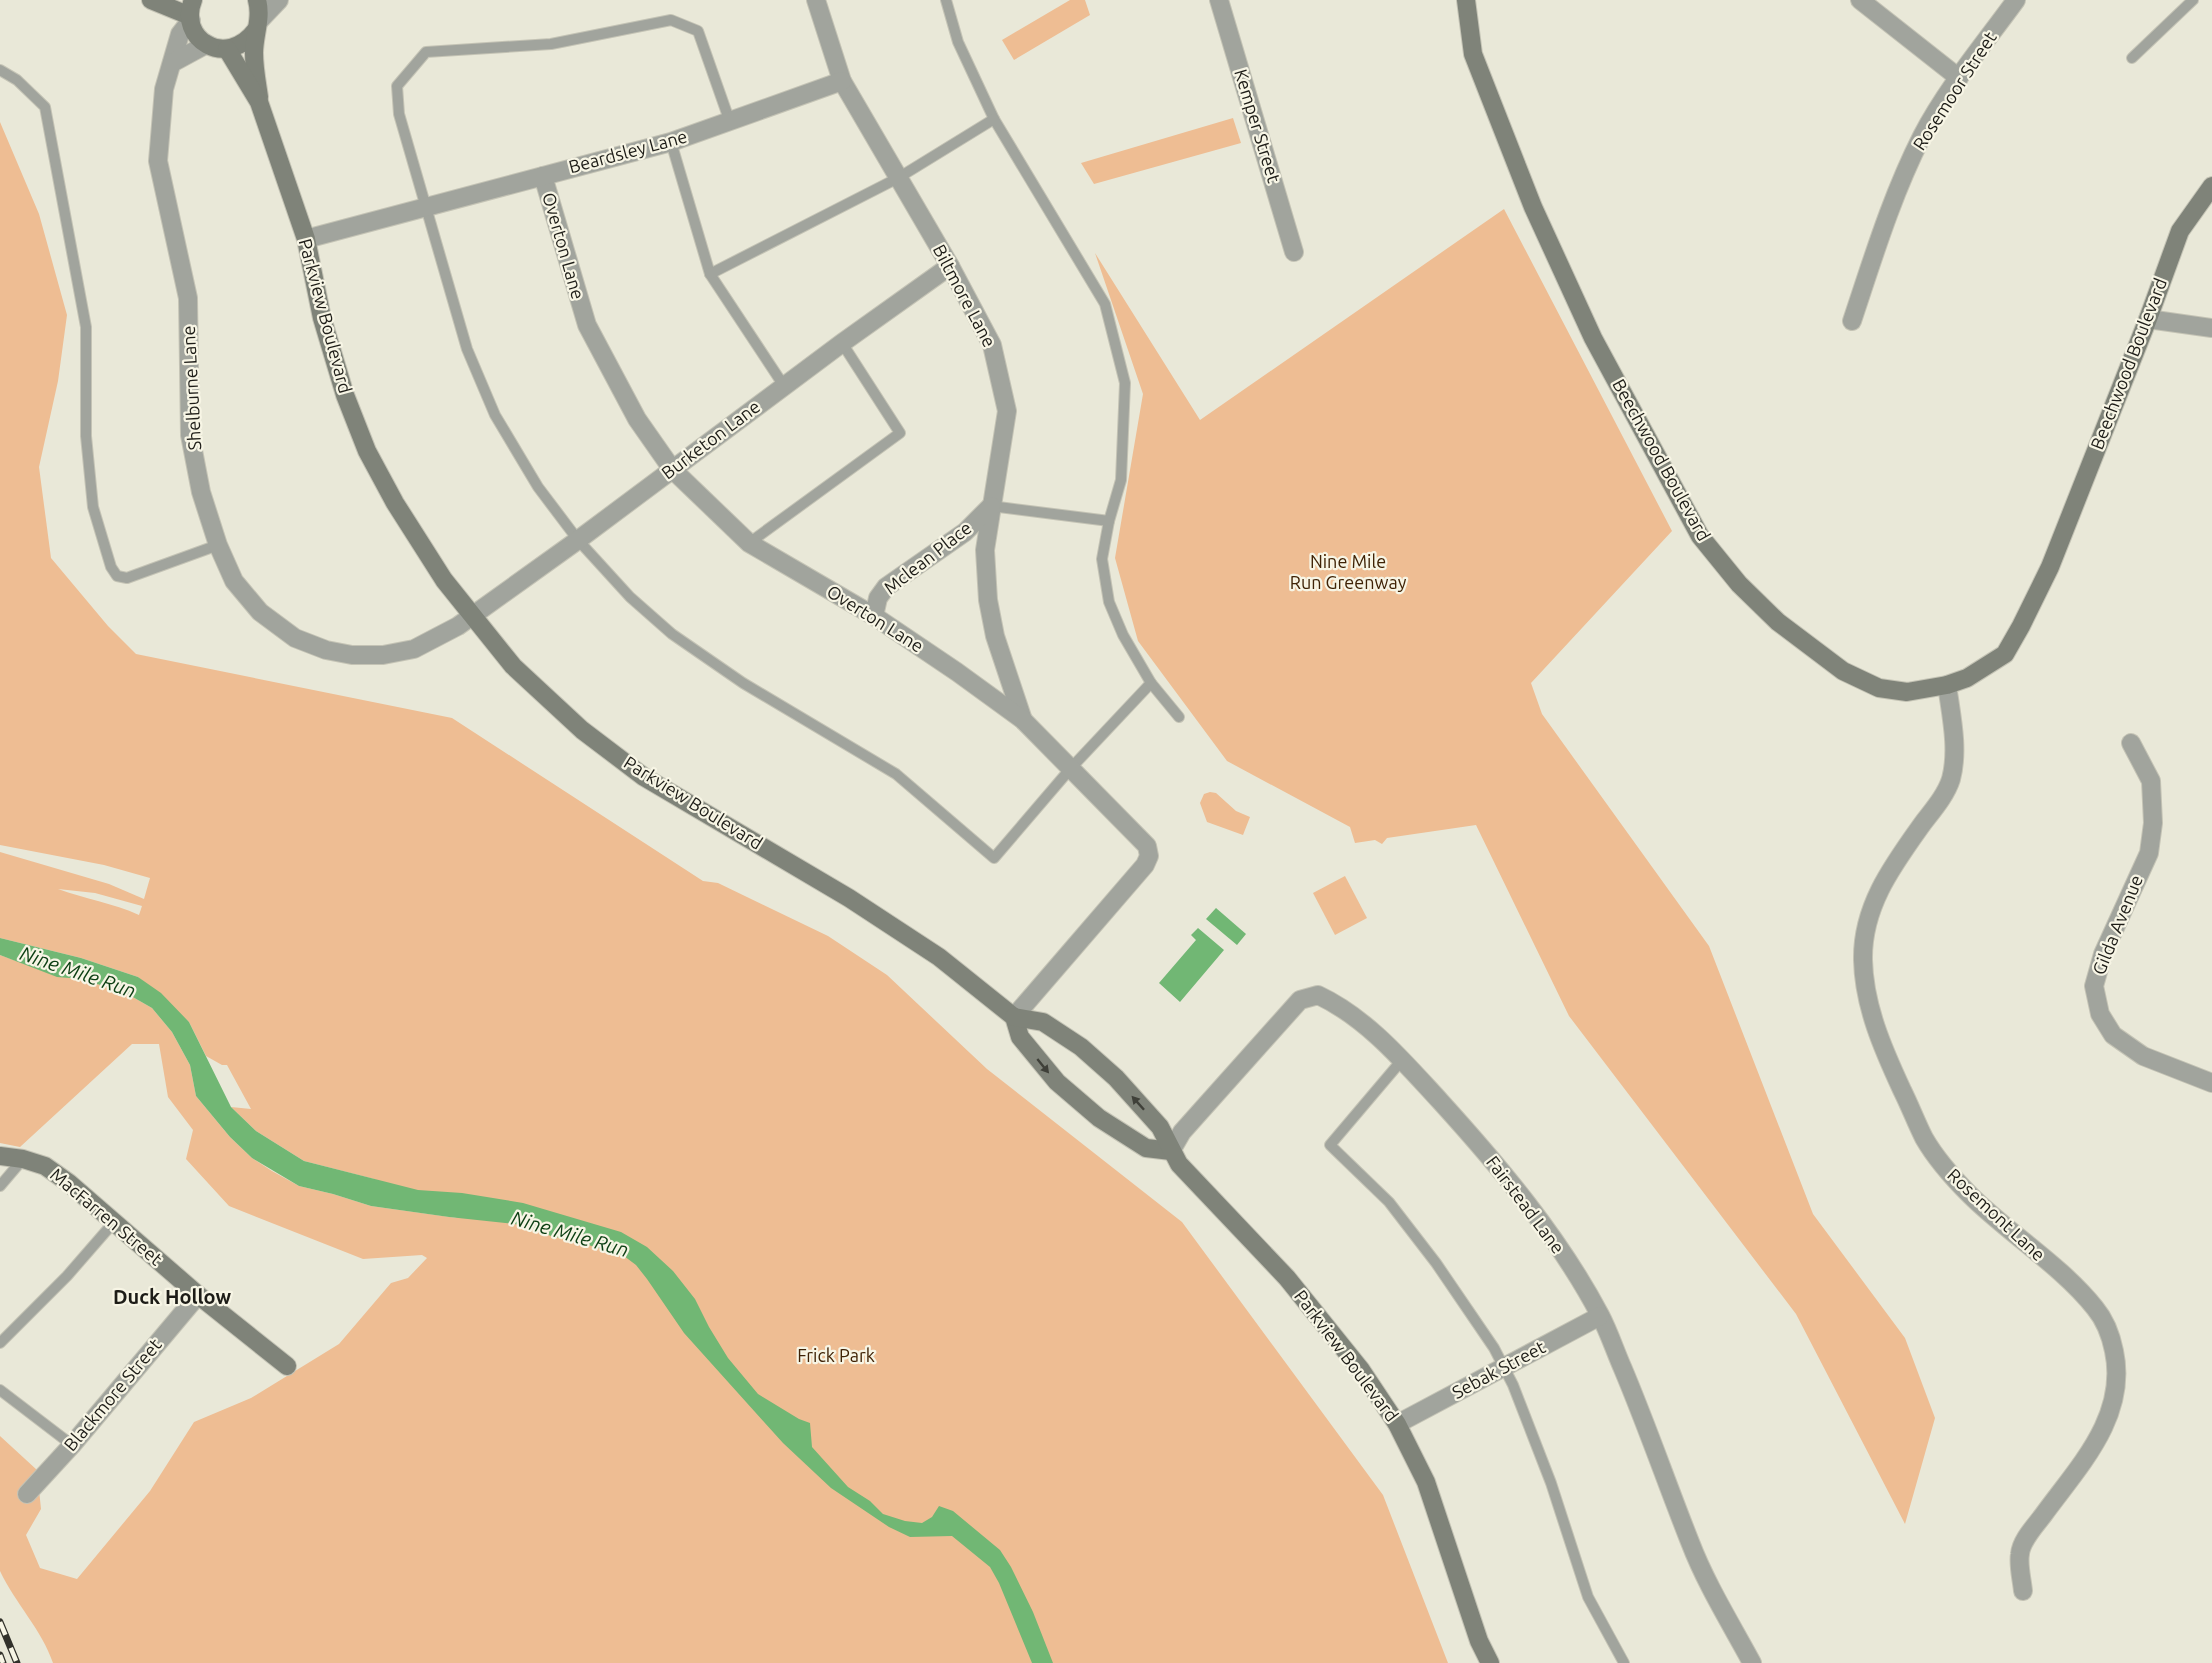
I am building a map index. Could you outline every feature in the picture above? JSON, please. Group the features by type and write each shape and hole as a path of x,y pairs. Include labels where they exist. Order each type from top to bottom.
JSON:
{"street":[{"path":"151,0 191,12 198,37 216,48 227,49 249,40 279,0"},
{"name":"Parkview Boulevard","path":"257,0 260,9 254,53 259,102"},
{"name":"Biltmore Lane","path":"816,0 842,81 950,266 992,345 1006,411 985,550 988,600 995,636 1023,720"},
{"name":"Kemper Street","path":"1219,0 1294,252"},
{"name":"Beechwood Boulevard","path":"1466,0 1473,54 1533,207 1593,338 1700,536 1739,584 1778,622 1843,671 1879,688 1907,692 1947,685 1966,678 2005,654 2050,567 2148,319 2180,231 2212,186"},
{"path":"1860,0 1959,78"},
{"name":"Rosemoor Street","path":"1852,321 1895,193 1923,134 1959,78 2016,0"},
{"name":"Shelburne Lane","path":"191,12 180,34 164,88 158,161 188,298 190,435 201,492 218,545 234,581 260,612 295,638 326,650 351,655 383,655 414,649 458,626 473,615"},
{"path":"172,63 207,44"},
{"name":"Parkview Boulevard","path":"227,49 259,102 306,239 322,318 345,395 367,451 395,503 444,580 513,666 582,730 644,777 849,898 939,957 1014,1017 1043,1022 1081,1047 1116,1078 1160,1127 1179,1164 1287,1278 1361,1370 1397,1424 1426,1482 1479,1641 1490,1663"},
{"name":"Beardsley Lane","path":"306,239 671,142 842,81"},
{"name":"Overton Lane","path":"543,176 587,325 637,419 672,469 749,543 874,616 1023,720 1147,846 1149,856 1144,865 1014,1017"},
{"name":"Burketon Lane","path":"473,615 950,266"},
{"path":"2148,319 2212,328"},
{"name":"Mclean Place","path":"874,616 878,598 886,587 965,532 991,506"},
{"name":"Rosemont Lane","path":"1947,685 1954,745 1950,783 1884,879 1867,919 1863,960 1865,987 1871,1013 1888,1058 1925,1139 1945,1169 1971,1197 2078,1288 2097,1309 2107,1327 2117,1370 2110,1412 2101,1435 2030,1533 2020,1553 2023,1591"},
{"name":"Gilda Avenue","path":"2131,743 2151,781 2153,823 2149,853 2103,954 2094,986 2100,1014 2113,1035 2143,1056 2212,1083"},
{"name":"Fairstead Lane","path":"1171,1151 1182,1132 1300,1000 1318,995 1374,1033 1470,1134 1569,1262 1600,1316 1647,1425 1691,1545 1752,1663"},
{"name":"Parkview Boulevard","path":"1014,1017 1020,1037 1057,1082 1099,1118 1146,1148 1171,1151"},
{"name":"MacFarren Street","path":"0,1156 23,1159 45,1167 69,1183 198,1295 287,1366"},
{"name":"Blackmore Street","path":"27,1494 72,1445 198,1295"},
{"name":"Sebak Street","path":"1397,1424 1600,1316"}],"lane":[{"path":"946,0 958,42 994,119 1105,304 1125,383 1121,480 1109,521 1102,559 1109,602 1124,635 1151,683 1179,717"},
{"path":"2132,58 2193,0"},
{"path":"730,122 698,31 671,20 551,44 426,52 397,86 399,114 467,349 495,415 538,487 578,540 630,597 672,634 743,683 896,774 994,858 1071,768 1151,683"},
{"path":"0,70 17,80 45,107 86,327 86,436 93,507 111,567 117,576 127,578 218,545"},
{"path":"710,274 898,178 994,119"},
{"path":"671,142 710,274 784,386"},
{"path":"749,543 900,432 842,344"},
{"path":"991,506 1109,521"},
{"path":"1402,1060 1330,1145 1396,1211 1476,1318 1504,1367 1551,1483 1588,1597 1624,1663"},
{"path":"0,1186 23,1159"},
{"path":"0,1343 67,1276 114,1222"},
{"path":"0,1390 72,1445"}],"green space":[{"path":"1070,0 1085,0 1090,15 1014,60 1002,40"},
{"path":"1233,118 1241,143 1094,184 1081,163"},
{"name":"Frick Park","path":"0,122 39,214 67,315 58,381 39,467 51,558 108,626 136,654 452,718 703,881 718,883 828,936 887,975 987,1069 1182,1222 1383,1495 1448,1663 53,1663 42,1639 0,1571 0,1436 37,1470 41,1509 26,1535 40,1568 77,1579 150,1491 194,1422 251,1398 339,1344 391,1283 408,1278 427,1258 422,1255 363,1259 229,1206 186,1159 193,1130 168,1097 159,1044 132,1044 20,1147 0,1143 0,955 57,976 81,979 113,989 152,1008 172,1032 190,1065 196,1096 230,1137 252,1158 272,1171 299,1186 371,1206 457,1218 374,1179 304,1161 256,1131 231,1107 251,1109 227,1065 222,1065 206,1056 189,1022 138,977 81,958 0,938 0,852 109,884 144,899 150,878 104,865 0,845","holes":["58,889 95,893 142,906 139,915"]},
{"name":"Nine Mile Run Greenway","path":"1504,209 1672,531 1531,683 1542,714 1709,946 1813,1214 1905,1338 1935,1418 1905,1524 1796,1314 1569,1016 1476,825 1387,838 1382,844 1375,840 1355,843 1350,827 1227,761 1138,641 1115,558 1143,394 1095,253 1200,420"},
{"path":"1216,793 1236,811 1250,817 1243,835 1207,822 1200,803 1204,794"},
{"path":"1345,876 1367,918 1335,935 1313,893"}],"water":[{"path":"1216,908 1246,934 1237,945 1206,919"},
{"path":"1198,928 1224,950 1180,1002 1159,983 1196,940 1191,935"},
{"name":"Nine Mile Run","path":"0,938 81,958 138,977 161,993 189,1022 231,1107 256,1131 304,1161 418,1190 462,1193 523,1203 621,1232 647,1247 673,1271 695,1299 728,1358 758,1394 799,1419 810,1423 812,1447 848,1487 870,1501 883,1514 905,1521 922,1523 932,1517 939,1506 953,1511 1000,1550 1033,1612 1053,1663 1032,1663 999,1583 990,1567 952,1536 910,1537 889,1527 831,1488 783,1443 684,1333 647,1279 636,1265 624,1256 551,1236 523,1225 371,1206 299,1186 252,1158 230,1137 196,1096 190,1065 172,1032 152,1008 113,989 81,979 57,977 0,955"}],"railway":[{"path":"0,1622 17,1663"},
{"path":"0,1655 3,1663"}],"district":[{"name":"Duck Hollow","path":"172,1297"}]}
